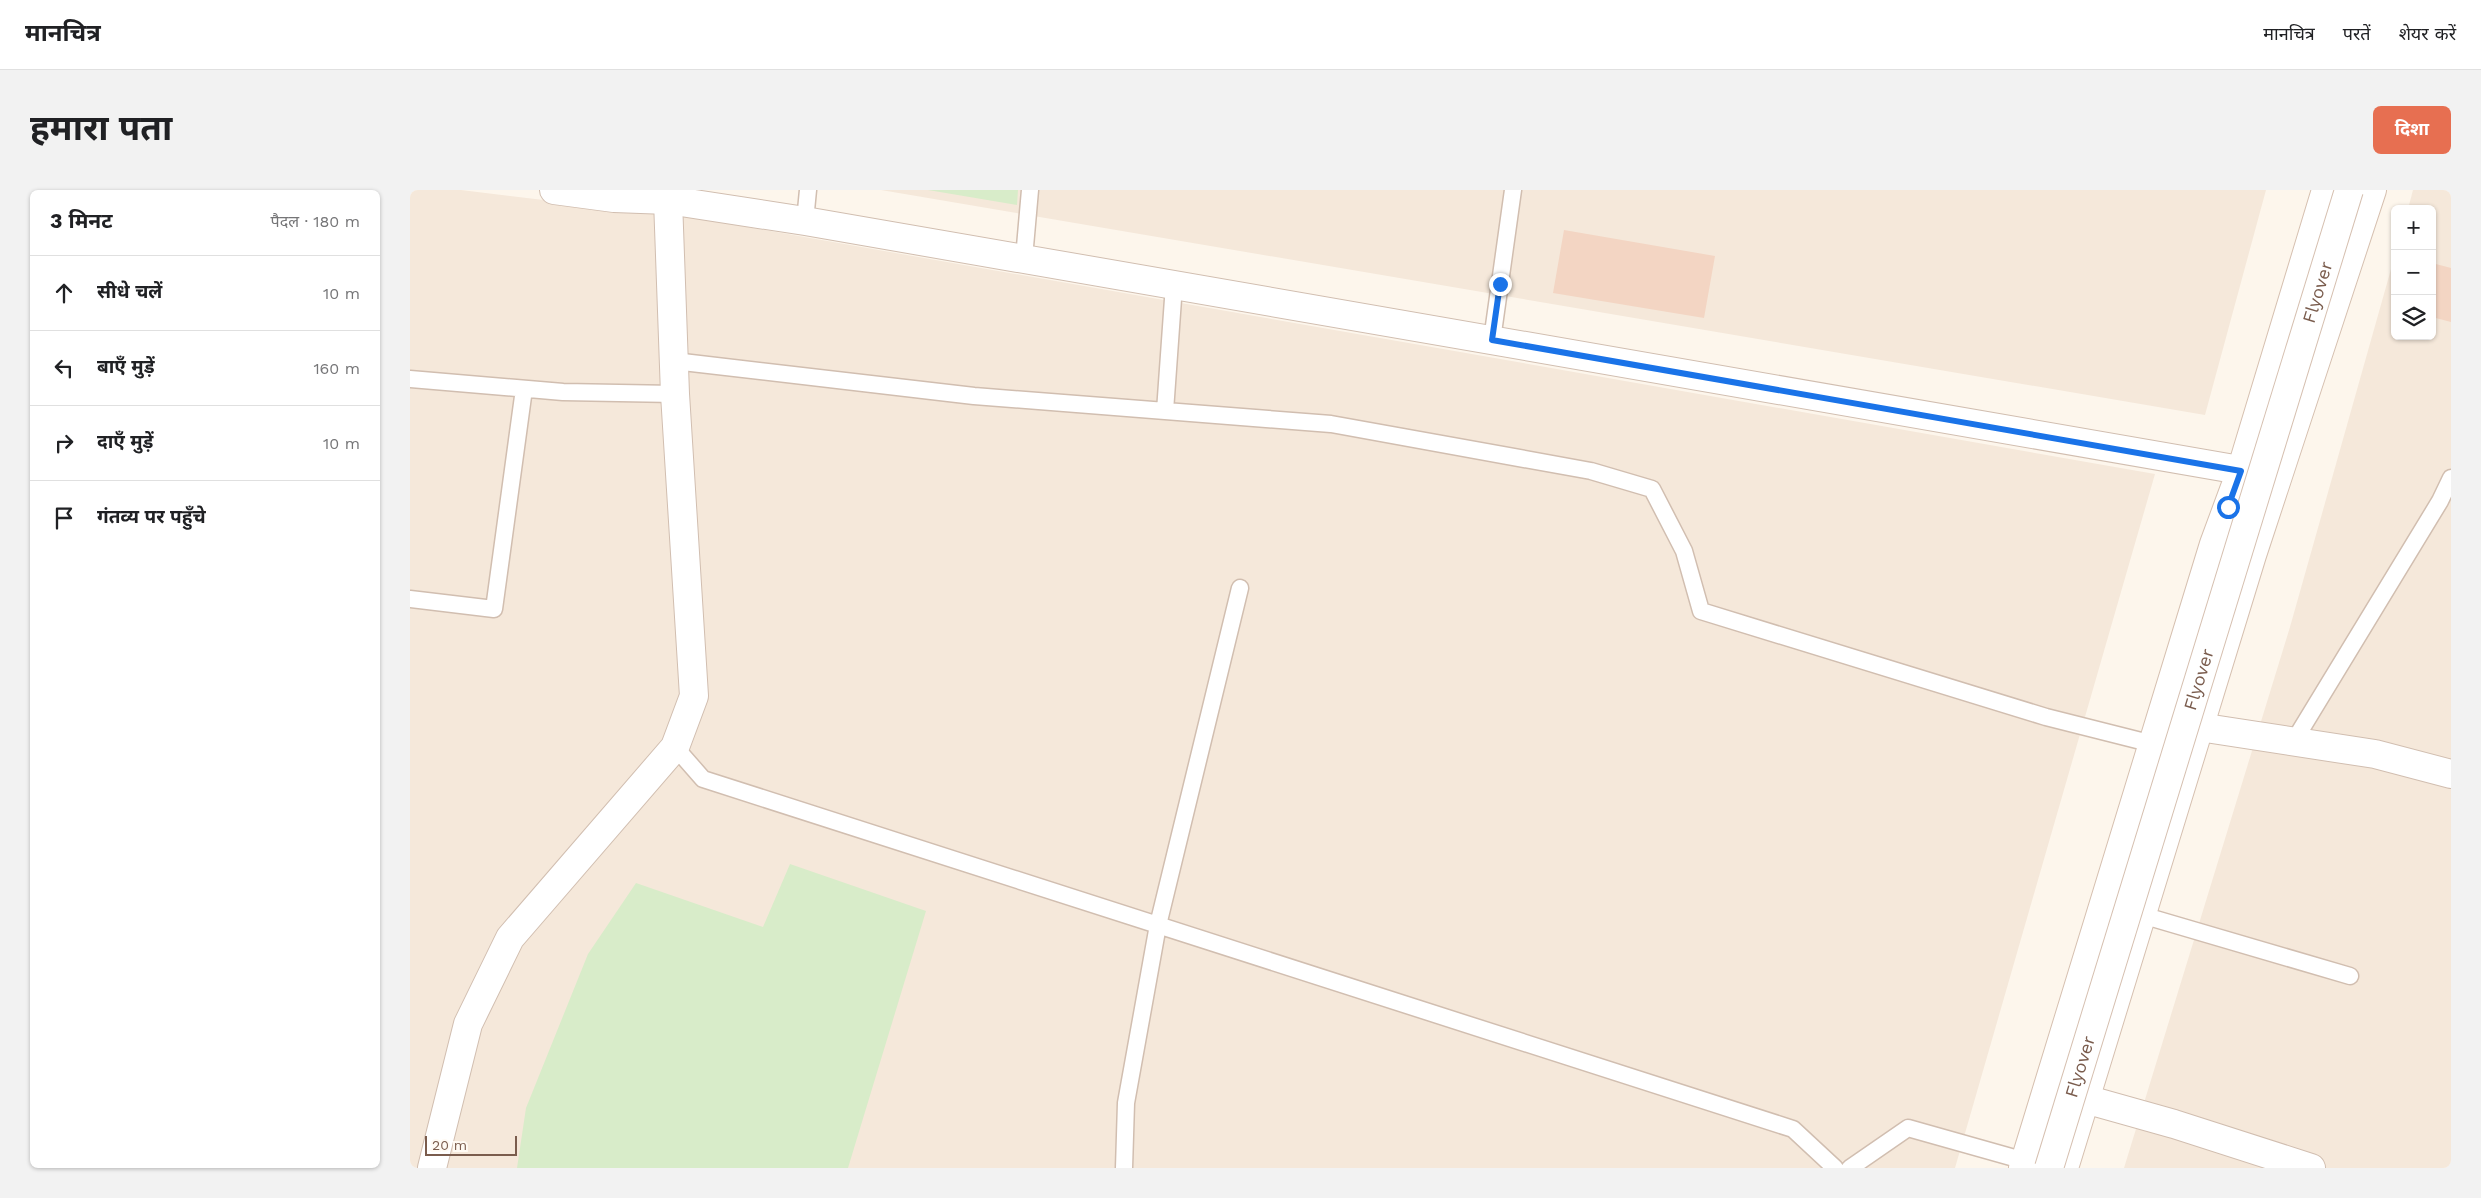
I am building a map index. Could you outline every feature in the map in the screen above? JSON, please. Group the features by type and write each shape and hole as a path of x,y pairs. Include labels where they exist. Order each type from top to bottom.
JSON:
{"street":[{"path":"554,190 614,198 663,193 805,221 2280,477"},
{"path":"2033,1166 2104,903 2214,544 2241,471 2326,190"},
{"name":"Flyover","path":"2033,1166 2349,190"},
{"path":"2064,1168 2252,556 2280,477 2372,190"},
{"path":"432,1168 468,1024 510,938 675,747 694,696 663,193"},
{"path":"2200,727 2375,754 2451,774"},
{"path":"2085,1099 2174,1124 2311,1168"}],"lane":[{"path":"805,221 808,190"},
{"path":"1024,258 1030,190"},
{"path":"1492,340 1513,190"},
{"path":"1165,411 1174,285"},
{"path":"674,361 974,396 1331,424 1591,471 1652,489 1684,551 1702,612 2046,717 2153,744"},
{"path":"410,379 563,392 675,394"},
{"path":"410,599 494,609 524,389"},
{"path":"2294,741 2440,501 2451,478"},
{"path":"1124,1168 1126,1102 1158,926 1240,588"},
{"path":"675,747 703,779 1793,1129 1835,1168"},
{"path":"2104,903 2350,976"},
{"path":"1850,1168 1908,1128 2033,1166"}],"shaded area":[{"path":"410,190 461,190 702,219 2155,474 1955,1168 410,1168"},
{"path":"881,190 2266,190 2205,415"},
{"path":"2413,190 2451,190 2451,1168 2124,1168 2290,627 2391,269 2391,340 2436,340 2436,205 2409,205"}],"green space":[{"path":"928,190 1018,190 1017,205"},
{"path":"790,864 926,911 848,1168 517,1168 526,1108 588,954 636,883 763,927"}],"building":[{"path":"1564,230 1715,256 1704,318 1553,293"},
{"path":"2436,264 2451,268 2451,322 2436,318"}],"route":[{"path":"1500,284 1492,340 2241,471 2228,507"}]}
